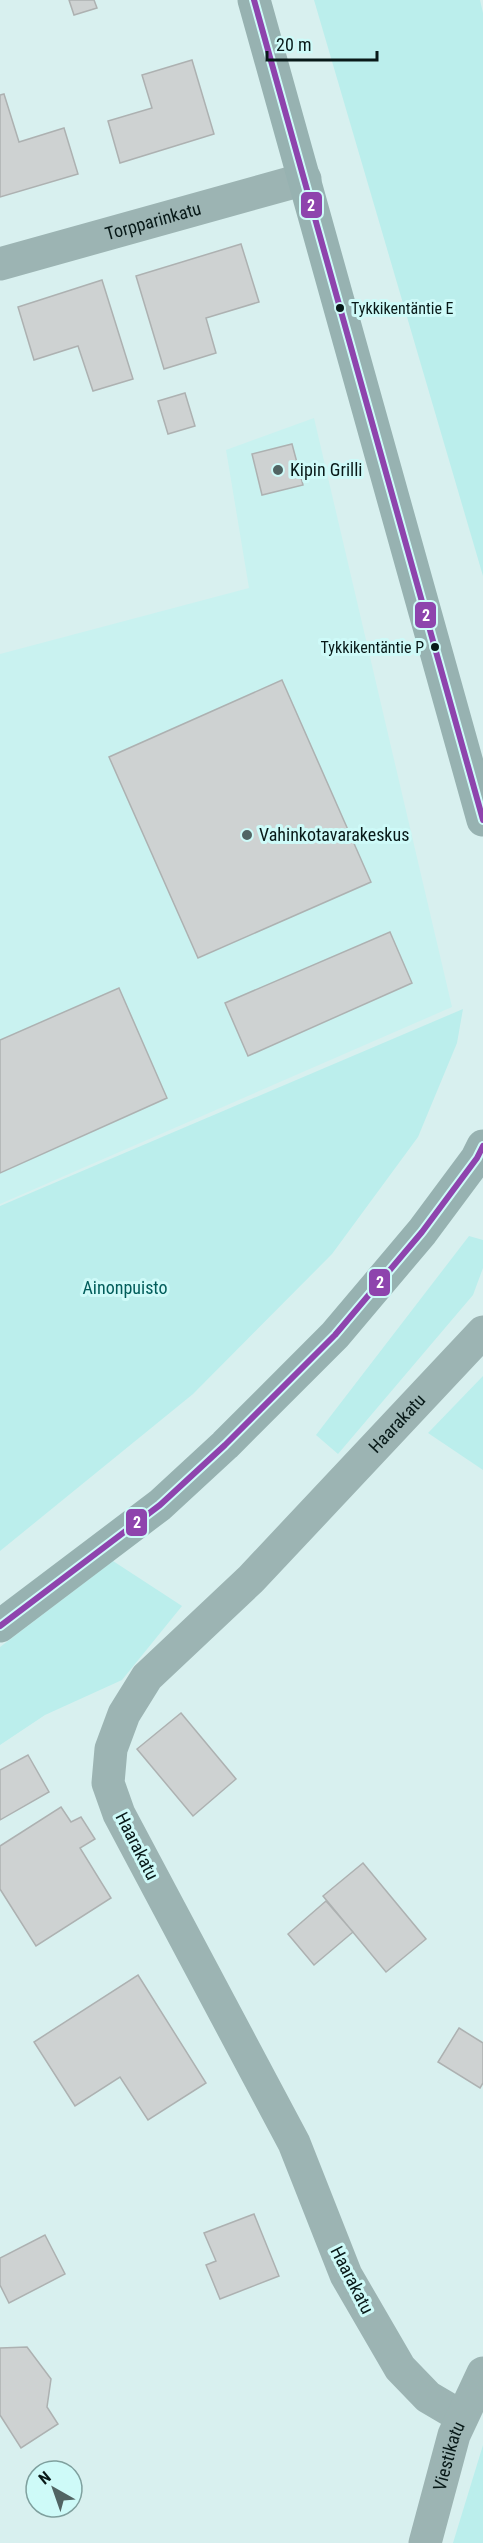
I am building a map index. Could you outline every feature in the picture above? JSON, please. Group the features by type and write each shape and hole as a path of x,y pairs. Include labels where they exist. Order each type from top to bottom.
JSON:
{"street":[{"path":"254,0 476,768 483,820"},
{"name":"Torpparinkatu","path":"0,264 305,179"},
{"path":"0,1626 160,1505 225,1445 335,1335 422,1232 477,1158 483,1146"},
{"name":"Haarakatu","path":"462,2417 428,2397 400,2368 346,2275 294,2144 119,1814 108,1783 111,1749 124,1714 147,1677 251,1579 483,1332"},
{"name":"Viestikatu","path":"425,2543 454,2435 483,2373"}],"shaded area":[{"path":"314,418 452,1007 0,1204 0,654 249,588 226,450"}],"green space":[{"path":"314,0 480,0 483,13 483,576"},
{"name":"Ainonpuisto","path":"463,1009 457,1043 418,1137 332,1254 193,1394 0,1551 0,1206"},
{"path":"469,1236 483,1240 483,1268 473,1295 338,1454 316,1435"},
{"path":"483,1376 483,1470 428,1433"},
{"path":"113,1561 182,1606 122,1680 45,1715 0,1745 0,1647"},
{"path":"483,2445 483,2543 453,2543"}],"building":[{"path":"69,0 94,0 97,8 74,15"},
{"path":"192,60 214,134 120,163 108,121 152,108 142,75"},
{"path":"4,94 19,142 64,128 78,174 0,197 0,95"},
{"path":"241,244 259,302 206,318 216,353 164,369 136,276"},
{"path":"102,280 133,379 93,391 78,346 34,360 18,307"},
{"path":"185,393 195,426 168,434 158,401"},
{"name":"Kipin Grilli","path":"292,444 303,485 262,495 252,454"},
{"name":"Vahinkotavarakeskus","path":"282,680 371,882 198,958 109,757"},
{"path":"390,932 412,983 248,1056 225,1003"},
{"path":"119,988 167,1098 0,1173 0,1040"},
{"path":"181,1713 236,1779 193,1816 137,1749"},
{"path":"28,1755 49,1792 0,1820 0,1770"},
{"path":"61,1807 71,1822 81,1817 95,1839 80,1848 111,1898 36,1946 0,1889 0,1846"},
{"path":"363,1863 426,1939 386,1972 323,1896"},
{"path":"326,1901 353,1932 314,1965 288,1934"},
{"path":"138,1975 206,2083 148,2120 120,2077 75,2106 34,2042"},
{"path":"459,2028 483,2043 483,2083 480,2088 438,2062"},
{"path":"254,2214 279,2276 220,2299 206,2265 216,2261 204,2233"},
{"path":"45,2235 65,2274 9,2303 0,2285 0,2258"},
{"path":"27,2347 51,2379 47,2407 58,2424 21,2448 0,2415 0,2348"}],"transit line":[{"name":"2","path":"254,0 483,820"},
{"name":"2","path":"0,1626 160,1505 225,1445 335,1335 422,1232 477,1158 483,1146"}],"place":[{"name":"Tykkikentäntie E","path":"340,308"},
{"name":"Kipin Grilli","path":"278,470"},
{"name":"Tykkikentäntie P","path":"435,647"},
{"name":"Vahinkotavarakeskus","path":"247,835"}]}
